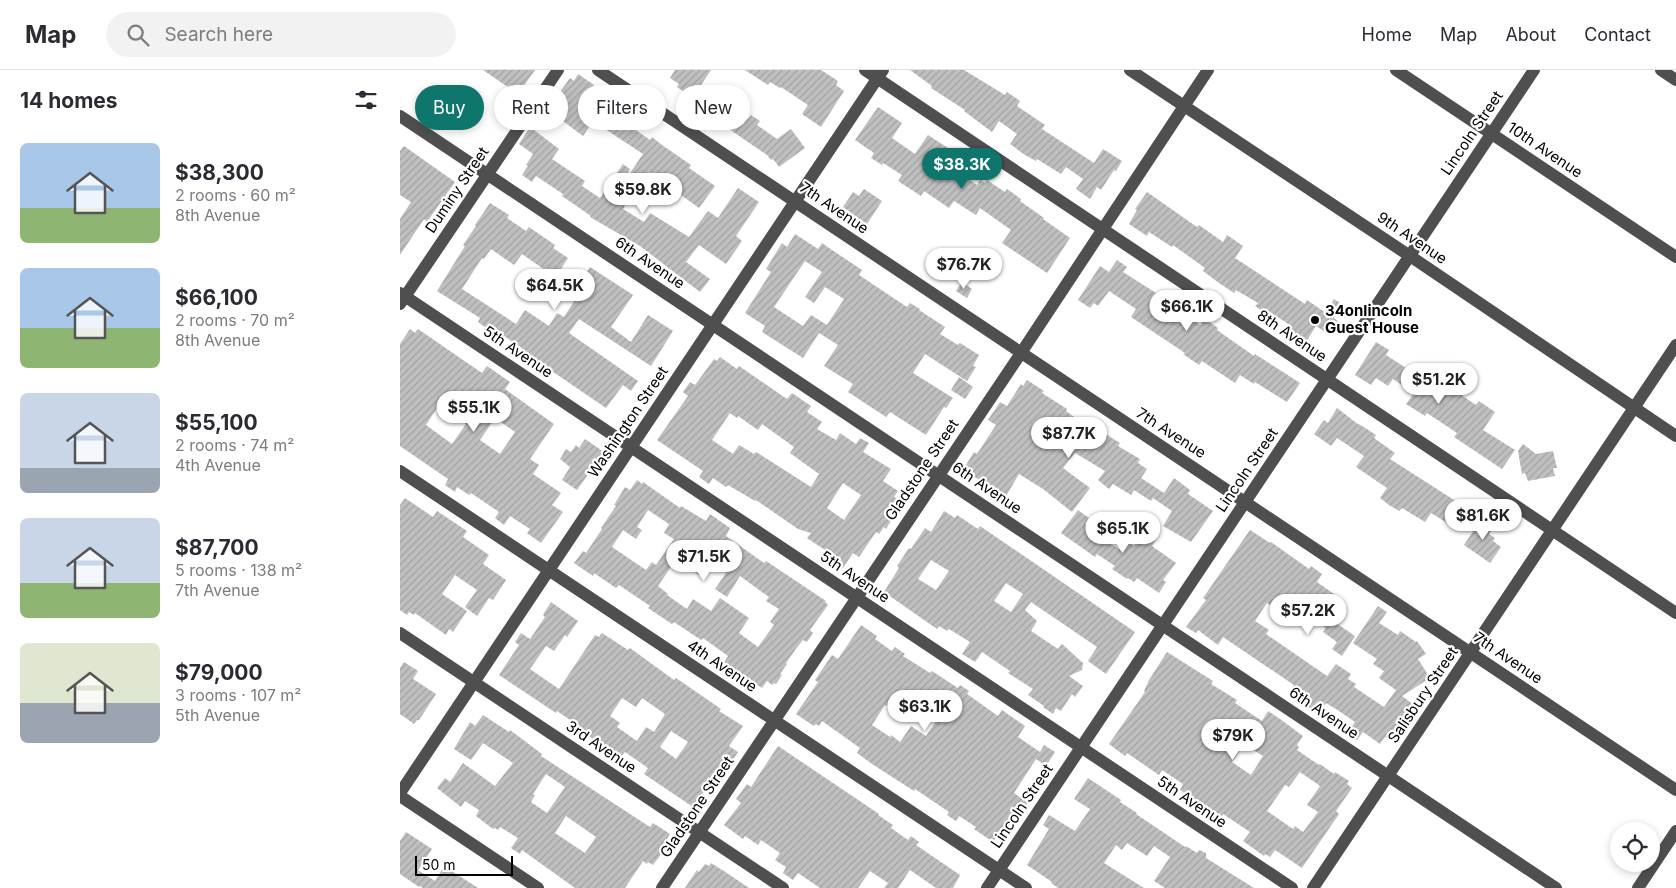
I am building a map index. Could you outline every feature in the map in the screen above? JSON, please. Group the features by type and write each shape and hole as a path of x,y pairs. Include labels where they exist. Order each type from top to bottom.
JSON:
{"street":[{"name":"Duminy Street","path":"402,298 558,70"},
{"name":"7th Avenue","path":"598,70 1676,790"},
{"name":"8th Avenue","path":"866,70 880,74 1102,228 1676,613"},
{"name":"9th Avenue","path":"1130,70 1676,436"},
{"name":"Gladstone Street","path":"662,888 1021,353 1208,70"},
{"name":"10th Avenue","path":"1396,70 1676,257"},
{"name":"Lincoln Street","path":"987,888 1534,70"},
{"path":"1661,70 1676,80"},
{"name":"Washington Street","path":"400,794 880,74"},
{"name":"6th Avenue","path":"400,116 1164,624 1556,888"},
{"name":"5th Avenue","path":"402,298 631,446 1292,888"},
{"name":"Salisbury Street","path":"1313,888 1676,345"},
{"name":"4th Avenue","path":"400,471 1026,888"},
{"name":"3rd Avenue","path":"400,633 783,888"},
{"path":"400,794 538,888"},
{"path":"1638,888 1676,832"}],"building":[{"path":"483,70 535,70 524,85 505,85"},
{"path":"675,70 711,70 701,85 678,85 670,78"},
{"path":"745,70 821,70 838,81 836,85 844,91 821,127 802,114 808,105 781,87 770,82 768,85"},
{"path":"910,70 964,70 1005,95 1007,92 1020,101 1017,106 1045,125 1042,129 1094,163 1103,149 1122,161 1101,190 1097,187 1090,199 1076,189 1083,179 1066,167 1061,174 1037,159 1036,161 1025,155 1010,144 1017,134 999,121 992,132 965,110 931,88 932,86"},
{"path":"578,74 594,85 578,85 578,130 587,130 583,136 568,125 568,85 565,85 570,78 574,81"},
{"path":"878,107 902,123 892,138 915,154 928,135 948,148 945,153 960,164 957,171 977,185 980,180 985,183 987,180 1005,192 1007,189 1043,219 1070,238 1047,273 1002,243 1011,230 980,208 976,215 954,201 949,208 924,191 921,196 898,181 902,175 871,158 874,153 855,140"},
{"path":"751,115 760,121 757,125 777,139 791,129 805,148 779,167 767,155 730,130 750,130"},
{"path":"528,130 534,130 559,149 552,159 585,181 582,186 600,198 623,164 630,169 613,198 625,206 623,209 644,222 650,213 689,237 708,211 718,218 738,188 759,202 736,236 742,241 726,264 699,245 686,262 710,279 700,292 640,246 590,217 562,196 563,194 536,176 532,182 522,175 533,154 519,144"},
{"path":"607,130 636,130 650,140 652,137 691,165 689,168 715,186 699,208 649,172 640,184 628,176 643,154"},
{"path":"404,146 455,182 427,222 424,219 400,255 400,219 411,202 400,195 400,151"},
{"path":"864,189 882,201 867,224 843,207 853,192 859,196"},
{"path":"1147,192 1197,227 1199,225 1223,242 1227,235 1243,246 1235,258 1305,304 1307,300 1326,313 1334,299 1343,305 1334,318 1339,322 1330,335 1316,326 1306,342 1287,329 1290,325 1267,310 1265,313 1255,306 1258,303 1236,290 1234,293 1219,283 1203,271 1205,268 1173,245 1172,247 1149,232 1147,236 1129,224 1137,210 1135,209"},
{"path":"490,203 509,215 507,218 526,231 529,227 555,245 553,248 568,258 557,275 546,268 545,270 522,254 514,265 491,249 484,259 482,258 462,289 516,324 525,310 549,326 557,313 564,317 582,289 578,286 590,267 633,295 611,327 631,342 648,315 673,331 651,366 579,319 569,333 638,381 631,391 623,385 606,408 521,350 522,348 504,336 502,339 478,322 480,318 437,291"},
{"path":"795,234 818,249 822,243 862,270 859,275 907,307 910,303 945,327 940,334 958,345 960,343 979,355 973,366 976,367 967,381 925,354 913,373 953,398 946,408 944,407 926,435 890,412 886,417 848,392 853,384 824,366 838,345 819,333 803,358 762,332 765,326 745,313 771,272 766,269 782,243 787,247","holes":["805,261 822,272 805,297 814,303 825,287 844,299 827,325 811,315 803,326 774,307"]},
{"path":"1117,260 1127,267 1123,272 1175,305 1200,325 1205,319 1218,328 1217,330 1254,356 1255,354 1300,383 1287,402 1240,375 1235,383 1202,361 1199,365 1183,354 1185,353 1131,317 1136,309 1109,291 1098,306 1094,303 1090,308 1078,300 1100,266 1109,272"},
{"path":"962,282 972,289 967,298 956,291"},
{"path":"410,329 415,333 418,329 482,373 487,366 510,382 505,389 554,424 530,459 539,465 533,474 561,493 552,505 563,512 541,543 527,533 530,529 510,516 504,525 495,518 499,512 471,493 469,495 457,487 455,492 445,485 448,479 400,446 400,344","holes":["439,405 466,424 452,444 426,425","495,418 515,432 500,454 480,440"]},
{"path":"1376,342 1389,350 1386,355 1446,394 1451,388 1476,405 1479,401 1495,412 1483,430 1515,450 1502,469 1454,437 1457,433 1427,413 1425,416 1406,404 1414,393 1393,379 1388,386 1376,378 1371,385 1355,375"},
{"path":"720,357 737,369 739,366 787,399 792,393 811,406 807,412 822,422 817,429 836,440 840,433 856,444 860,438 869,443 863,452 891,469 883,481 898,491 894,497 902,502 886,529 884,527 879,534 876,532 859,557 853,553 843,568 831,560 834,556 807,538 811,533 798,529 756,500 728,485 726,487 713,478 709,484 699,477 703,471 657,440 688,396 683,392 690,382 695,385 714,359 717,361","holes":["730,413 737,418 738,416 758,430 762,424 794,447 790,453 819,474 811,487 756,452 754,454 739,445 733,454 712,440","843,483 861,495 844,520 827,508"]},
{"path":"959,377 973,387 965,399 951,390"},
{"path":"1027,380 1044,391 1042,393 1067,409 1066,411 1097,434 1099,430 1120,443 1118,446 1140,459 1138,463 1147,469 1141,478 1164,493 1174,478 1190,490 1188,494 1213,511 1191,542 1163,526 1172,511 1153,498 1151,501 1134,490 1131,495 1113,484 1109,489 1098,480 1105,471 1075,453 1063,468 1090,488 1072,512 1043,489 1019,474 1006,496 963,470 974,452 977,454 996,425 988,420 1000,402 1007,406 1021,384 1023,386"},
{"path":"1337,408 1376,435 1374,438 1395,453 1390,459 1465,507 1452,526 1431,513 1425,522 1402,508 1399,511 1389,505 1380,498 1387,488 1356,467 1364,456 1337,438 1331,446 1314,434 1324,420 1328,423"},
{"path":"585,439 604,452 577,490 562,480 570,467 560,459 566,449 571,452 576,445 579,448"},
{"path":"1523,444 1536,454 1553,451 1557,468 1553,468 1555,476 1528,481 1525,473 1522,474 1518,451"},
{"path":"637,480 642,484 643,482 680,508 681,506 706,521 710,514 730,528 726,536 764,563 766,561 826,601 828,605 810,630 813,633 807,642 803,640 798,646 786,663 780,674 782,675 776,684 772,685 767,681 762,688 738,672 737,674 723,664 728,656 703,638 701,640 674,622 672,624 619,585 616,588 594,573 593,576 574,563 583,551 586,553 616,506 614,505 625,487 630,490","holes":["648,510 669,524 664,533 674,539 656,565 652,562 646,570 612,547 623,530 636,539 642,530 637,527","708,561 726,573 715,589 727,597 740,576 769,597 766,601 779,609 770,622 774,625 758,647 739,633 749,618 720,598 711,611 693,599 687,609 658,586 673,564 680,568 683,564 699,575"]},
{"path":"405,498 433,517 437,511 467,531 463,537 489,555 483,564 506,580 493,600 489,598 477,616 465,607 477,590 455,575 442,594 467,611 453,632 449,629 446,635 415,613 414,615 409,612 407,615 400,610 400,505"},
{"path":"1078,510 1089,518 1085,524 1122,551 1128,542 1134,546 1147,531 1157,538 1152,546 1176,563 1163,580 1166,582 1159,593 1137,578 1134,582 1127,579 1112,569 1115,566 1097,554 1095,557 1061,533"},
{"path":"944,511 955,518 957,515 978,529 980,526 1135,632 1106,674 1088,661 1097,647 1031,602 1025,610 1037,621 1031,631 1058,649 1062,644 1083,663 1082,670 1069,676 1083,686 1075,697 1072,694 1061,711 1056,708 1053,714 1028,695 1033,689 1008,673 1010,671 982,652 975,662 962,654 970,642 949,629 947,631 939,626 937,629 884,592 899,568 897,566 909,548 911,549 925,528 931,532","holes":["931,560 949,571 936,590 918,579","1006,583 1023,594 1011,612 994,601"]},
{"path":"1483,516 1495,525 1489,534 1495,538 1493,541 1501,547 1490,563 1464,545"},
{"path":"1250,530 1271,542 1309,569 1311,566 1322,574 1317,582 1341,599 1339,602 1347,608 1336,623 1355,636 1342,656 1332,649 1337,642 1323,632 1326,628 1311,618 1315,612 1299,601 1287,617 1267,603 1255,621 1269,630 1266,634 1327,676 1336,664 1351,674 1348,679 1356,684 1354,687 1384,707 1396,690 1379,678 1384,671 1373,664 1377,659 1353,643 1378,606 1387,612 1379,623 1398,635 1400,631 1417,641 1426,654 1418,659 1430,678 1402,696 1418,708 1409,721 1403,717 1388,739 1385,737 1380,744 1363,732 1357,740 1347,733 1355,722 1336,709 1326,703 1318,714 1288,693 1294,685 1223,637 1218,645 1198,630 1196,633 1186,627 1206,600 1203,598"},
{"path":"551,602 578,621 554,651 546,646 530,669 559,689 595,635 599,637 602,633 628,650 630,648 674,680 676,678 721,709 719,711 743,726 729,746 738,752 719,781 714,777 693,807 644,774 648,768 625,752 621,757 614,752 609,758 593,747 597,742 577,728 579,726 499,675 519,645 515,642 521,633 530,639 545,617 543,615","holes":["622,698 636,707 642,698 665,714 654,732 646,727 637,741 617,727 620,723 610,716","671,731 688,742 676,759 660,747"]},
{"path":"861,625 877,636 875,639 892,651 895,647 905,654 903,656 930,673 932,671 958,688 960,685 969,691 967,694 998,716 1002,710 1025,726 1018,737 1040,752 1044,745 1055,752 1046,766 1036,759 1014,793 1028,803 1020,814 1014,810 993,842 974,829 976,827 959,816 956,821 947,815 949,812 915,789 914,791 872,764 857,753 860,748 822,721 819,726 816,724 814,726 796,714 818,682 815,680 832,655 838,659","holes":["898,695 917,708 923,699 942,712 926,736 911,726 900,742 872,725 885,705 887,706 894,696 896,698"]},
{"path":"1167,652 1213,681 1211,684 1237,700 1235,703 1262,721 1268,711 1280,719 1303,736 1297,745 1299,747 1297,750 1334,774 1335,772 1349,781 1347,784 1352,788 1336,811 1339,814 1302,868 1275,850 1270,857 1265,854 1264,856 1243,841 1250,832 1223,814 1222,816 1180,790 1183,784 1162,770 1159,775 1127,753 1125,756 1109,744 1145,692 1149,680","holes":["1244,744 1263,756 1251,775 1232,762","1300,772 1320,786 1307,805 1318,812 1303,832 1295,826 1293,829 1267,811 1285,785 1289,787"]},
{"path":"404,662 418,671 413,679 436,694 419,720 414,724 400,714 400,668"},
{"path":"483,715 509,732 510,730 542,754 541,756 650,827 653,823 670,834 665,842 672,846 665,855 662,853 653,865 643,861 625,888 575,888 522,850 520,854 511,848 518,838 500,827 498,830 493,829 476,816 479,810 465,801 461,807 437,788 445,778 450,782 463,763 495,786 513,763 483,743 471,760 454,749 470,722 475,726","holes":["546,774 565,787 547,813 531,802 535,795 533,794","566,816 596,837 585,853 555,833"]},
{"path":"778,746 879,814 893,825 891,828 908,840 911,836 919,842 916,845 960,875 953,888 936,888 910,870 898,888 884,888 888,883 870,871 858,888 820,888 798,873 793,880 783,873 786,867 775,860 780,853 761,840 758,845 745,836 743,839 724,825 741,803 736,799 747,784 751,787"},
{"path":"1088,778 1121,800 1120,802 1136,814 1185,847 1197,853 1199,850 1206,853 1206,858 1254,888 1165,888 1154,881 1170,857 1154,846 1147,856 1127,843 1122,850 1116,845 1104,863 1144,888 1058,888 1027,865 1049,829 1043,825 1049,815 1075,831 1090,809 1074,799"},
{"path":"406,832 432,849 418,870 435,881 444,866 478,888 423,888 400,874 400,841"},
{"path":"711,863 749,888 685,888 697,870 699,872 705,864 709,866"}],"place":[{"name":"34onlincoln Guest House","path":"1315,320"}]}
